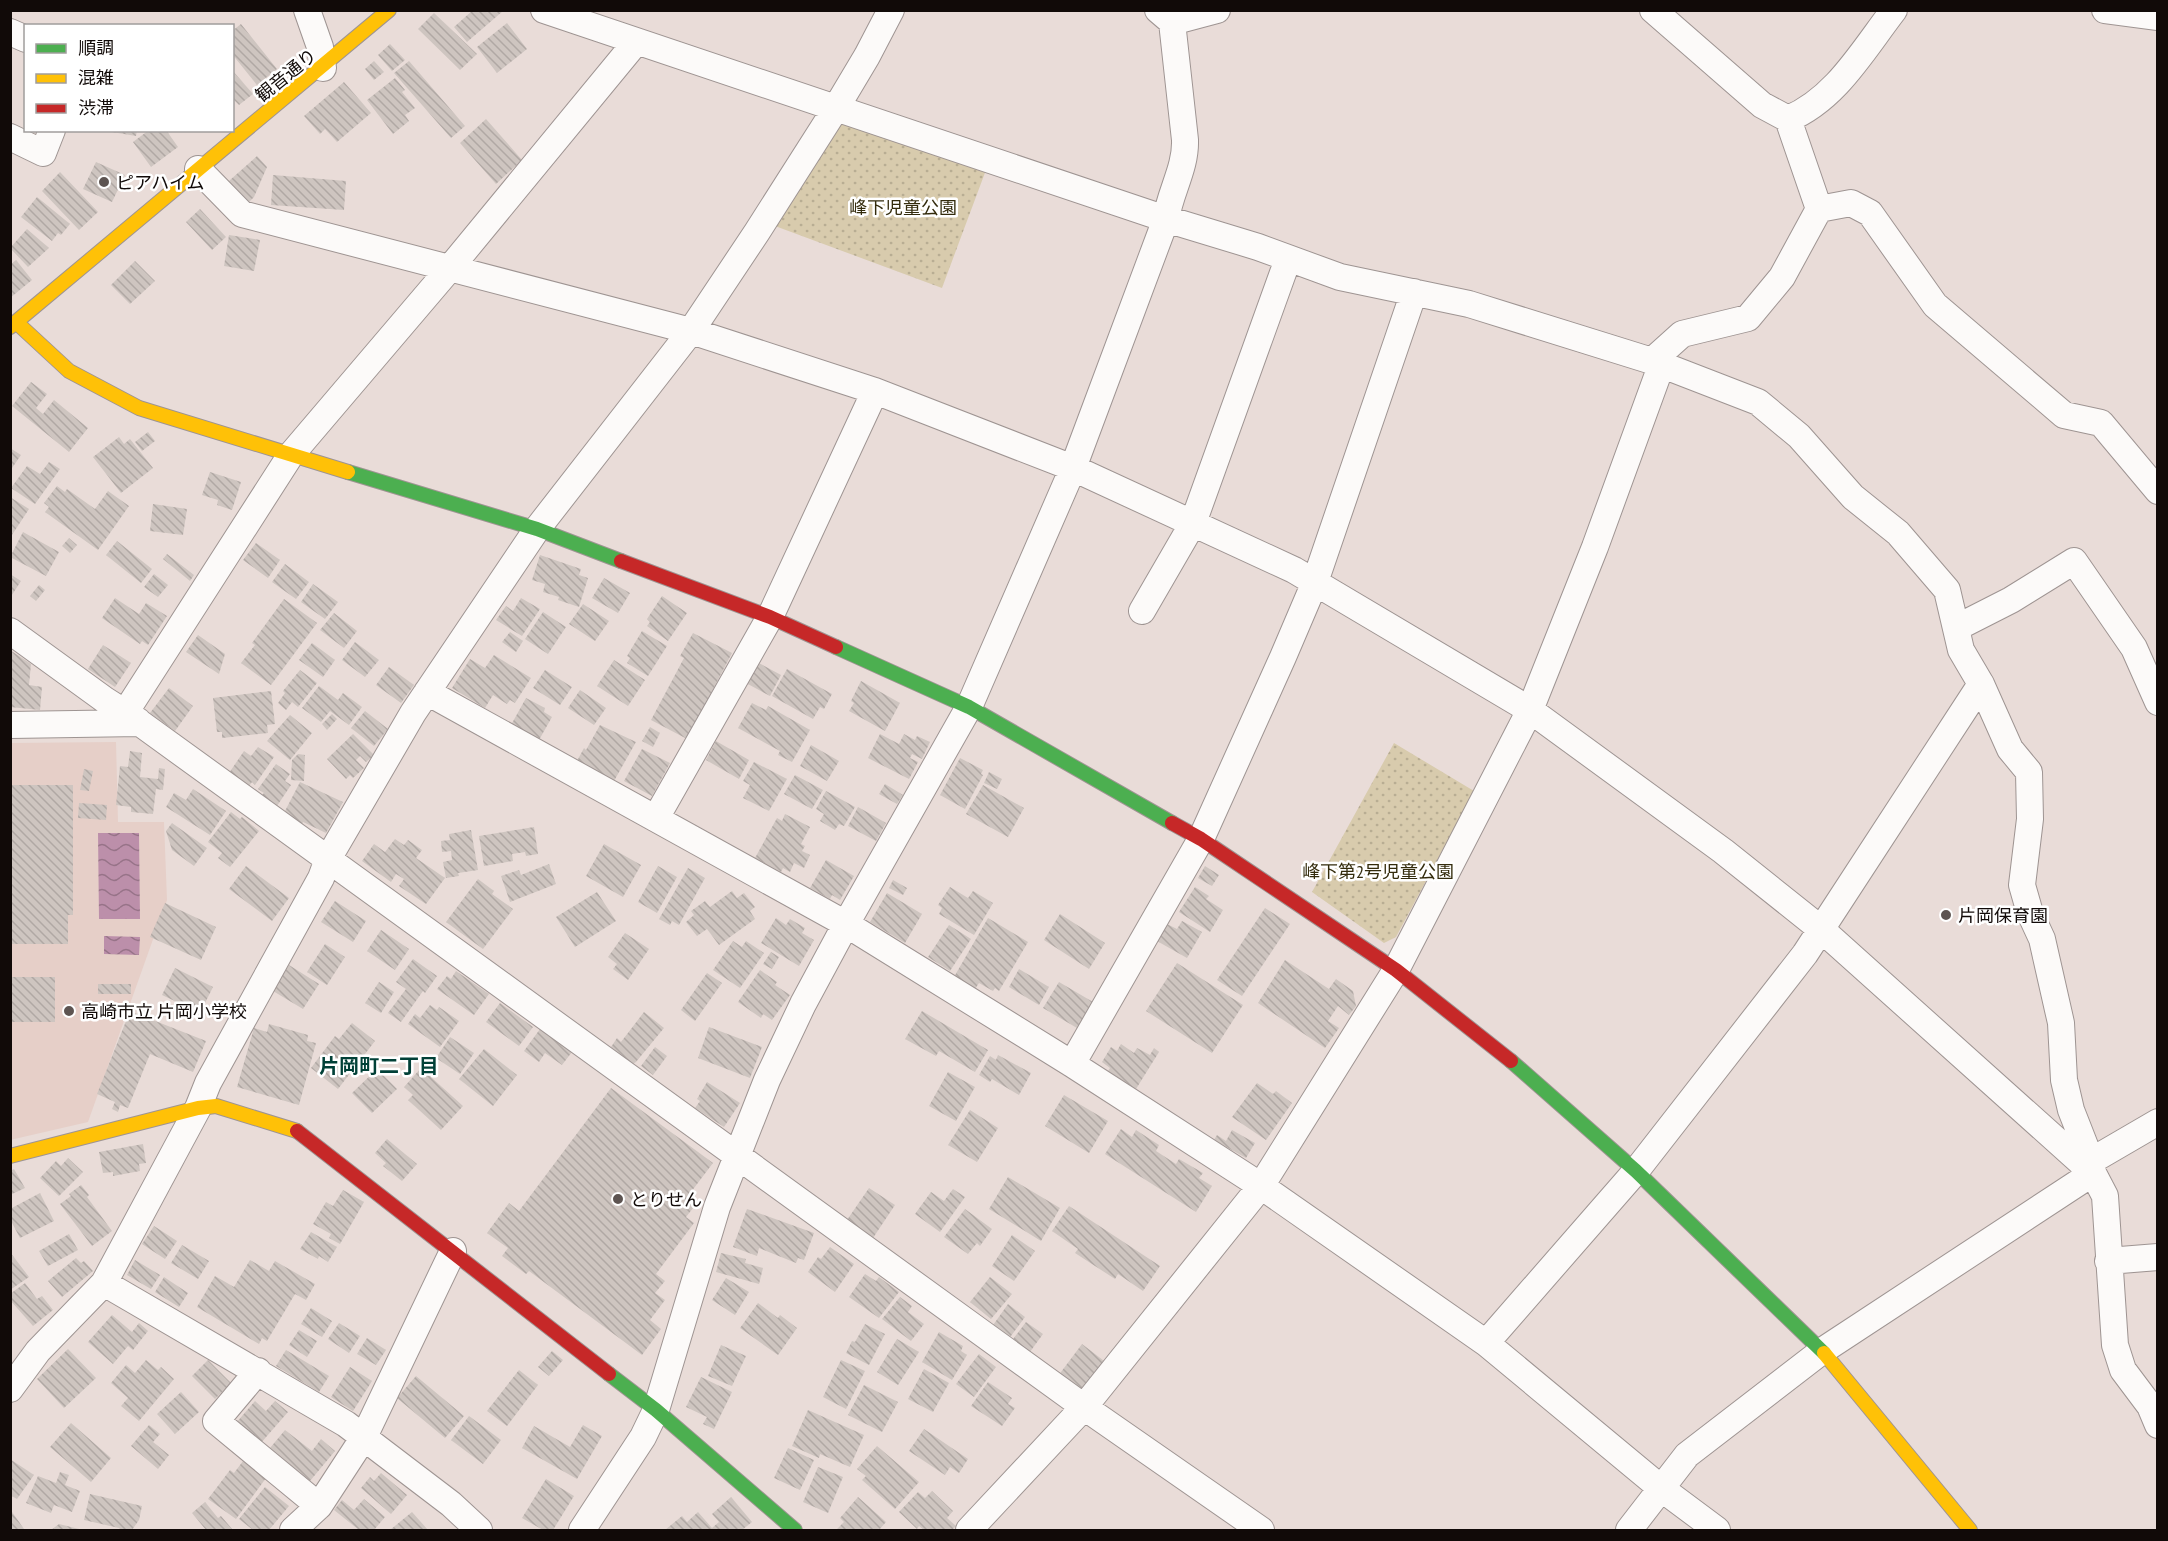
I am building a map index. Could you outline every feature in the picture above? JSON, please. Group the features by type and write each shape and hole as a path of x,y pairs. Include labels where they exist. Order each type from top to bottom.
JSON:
{"street":[{"path":"307,10 320,47 322,68"},
{"name":"観音通り","path":"12,321 322,68 389,10"},
{"path":"544,10 1166,219 1250,244 1340,277 1469,304 1657,363 1758,402 1799,436 1852,496 1898,533 1947,590 1961,650 1981,684 2010,748 2028,772 2030,819 2022,885 2030,913 2042,939 2061,1023 2064,1080 2071,1110 2105,1196 2115,1345 2123,1370 2150,1406 2157,1425"},
{"path":"10,1389 38,1351 104,1282 198,1108 208,1083 321,878 328,859 427,692 537,529 691,331 781,196 836,108 891,10"},
{"path":"582,1530 643,1437 656,1410 717,1207 780,1051 846,924 969,707 1073,468 1166,219 1169,202 1184,159 1185,148 1165,16 1217,10"},
{"path":"969,1530 1084,1407 1261,1186 1395,970 1530,710 1595,547 1657,363 1682,334 1748,318 1782,277 1819,209 1788,119 1762,105 1653,10"},
{"path":"1788,119 1806,111 1831,92 1894,10"},
{"path":"2105,10 2157,17"},
{"path":"10,32 24,38"},
{"path":"133,718 290,456 450,268 636,42"},
{"path":"10,137 43,153 51,132"},
{"path":"198,169 242,214 691,331 875,391 1073,468 1294,570 1530,710 1750,871 1822,930 2092,1167"},
{"path":"1819,209 1851,203 1870,213 1935,305 2064,415 2102,423 2157,491"},
{"path":"1142,610 1193,523 1288,259"},
{"path":"1072,1064 1201,839 1315,582 1414,292"},
{"path":"12,321 69,371 139,408 290,456 537,529 770,617 969,707 1201,839 1395,970 1517,1066 1636,1171 1822,1351 1970,1530"},
{"path":"656,818 770,617 875,391"},
{"path":"1956,628 2011,600 2074,561 2134,648 2157,702"},
{"path":"10,631 1084,1407 1261,1530"},
{"path":"1486,1343 1636,1171 1822,930 1981,684"},
{"path":"427,692 846,924 1072,1064 1261,1186 1486,1343 1662,1489 1717,1530"},
{"path":"10,725 133,718"},
{"path":"10,1156 198,1108 216,1107 297,1131 656,1410 795,1530"},
{"path":"1629,1530 1687,1455 1822,1351 2157,1122"},
{"path":"293,1530 319,1506 364,1437 453,1251"},
{"path":"2108,1261 2157,1257"},
{"path":"104,1282 346,1424 451,1504 479,1530"},
{"path":"258,1371 216,1421 319,1506"}],"shaded area":[{"name":"高崎市立 片岡小学校","path":"116,742 118,822 164,822 167,900 88,1122 10,1140 10,743"}],"green space":[{"name":"峰下児童公園","path":"848,121 986,170 942,288 775,226 835,126"},
{"name":"峰下第2号児童公園","path":"1394,743 1474,791 1396,937 1384,943 1312,892"}],"water":[{"path":"98,833 139,833 140,919 99,919"},
{"path":"104,936 140,937 139,955 104,954"}],"building":[{"path":"473,10 503,11 467,42 454,27"},
{"path":"434,13 477,54 460,70 418,29"},
{"path":"507,23 527,49 497,73 477,47"},
{"path":"241,24 277,69 257,85 234,56 234,29"},
{"path":"390,44 405,60 392,71 378,55"},
{"path":"374,61 384,72 374,80 365,69"},
{"path":"409,61 465,126 451,138 394,73"},
{"path":"234,72 253,94 239,105 234,100"},
{"path":"395,78 405,90 402,92 415,108 405,115 409,121 393,134 367,100"},
{"path":"344,82 371,113 337,142 325,129 320,134 304,116"},
{"path":"486,119 522,160 496,184 460,143"},
{"path":"112,132 137,132 136,136"},
{"path":"146,132 167,132 178,147 151,167 133,142"},
{"path":"257,156 267,167 254,197 248,203 221,188"},
{"name":"ピアハイム","path":"96,162 125,175 112,202 83,189"},
{"path":"60,172 98,212 79,230 42,191"},
{"path":"273,175 346,181 344,210 271,205"},
{"path":"37,197 70,224 61,235 58,233 52,241 21,217"},
{"path":"200,209 226,237 212,250 186,222"},
{"path":"27,229 49,248 28,267 10,248"},
{"path":"229,235 260,240 254,271 224,266"},
{"path":"16,260 32,280 10,298 10,265"},
{"path":"135,261 155,281 130,304 111,285"},
{"path":"31,382 47,394 36,408 43,414 54,400 88,428 69,452 12,406"},
{"path":"148,432 155,441 142,451 135,442"},
{"path":"119,437 124,444 130,439 153,468 121,493 93,457"},
{"path":"10,448 21,455 10,471"},
{"path":"49,462 60,469 35,504 11,488 27,466 40,474"},
{"path":"210,472 241,482 232,510 217,505 218,500 202,495"},
{"path":"57,486 65,492 67,489 95,509 108,491 129,506 98,550 45,512 49,507 44,503"},
{"path":"10,497 29,509 10,538"},
{"path":"153,504 187,509 183,535 150,531"},
{"path":"23,532 59,552 46,576 10,557"},
{"path":"69,538 77,545 70,553 62,546"},
{"path":"117,541 152,569 141,583 106,555"},
{"path":"256,543 280,560 268,578 243,560"},
{"path":"167,554 194,575 190,581 163,559"},
{"path":"540,555 581,569 579,575 588,578 579,607 543,592 545,584 532,580"},
{"path":"285,564 309,582 296,599 272,582"},
{"path":"10,574 21,581 10,598"},
{"path":"154,574 168,585 158,597 144,587"},
{"path":"604,578 630,593 618,613 592,598"},
{"path":"313,584 338,602 325,619 301,602"},
{"path":"39,585 45,590 36,601 30,596"},
{"path":"662,596 687,613 668,641 647,626 650,622 647,619"},
{"path":"115,598 139,614 146,603 167,616 148,645 142,641 140,644 102,618"},
{"path":"521,598 540,609 522,636 496,620 506,606 513,611"},
{"path":"284,599 317,623 271,685 241,663 255,645 252,643"},
{"path":"583,604 609,621 595,641 569,624"},
{"path":"543,612 566,627 548,654 525,639"},
{"path":"334,613 357,631 344,648 320,630"},
{"path":"642,631 667,646 648,676 627,663 630,658 627,656"},
{"path":"510,632 523,641 516,652 502,642"},
{"path":"693,633 732,653 687,739 651,720 684,658 680,656"},
{"path":"198,635 225,654 219,674 186,652"},
{"path":"355,642 379,660 365,677 342,660"},
{"path":"312,643 335,660 323,677 299,660"},
{"path":"103,645 131,663 115,687 88,669"},
{"path":"10,650 31,664 29,685 42,687 40,710 10,707"},
{"path":"494,655 531,678 515,703 510,700 507,704 493,695 485,708 452,688 470,659 485,668"},
{"path":"614,660 645,680 628,706 597,686"},
{"path":"757,662 781,675 770,696 746,683"},
{"path":"389,667 414,685 401,703 376,685"},
{"path":"787,669 832,694 824,709 820,707 813,719 772,696"},
{"path":"300,670 317,683 298,707 292,702 286,710 278,703 285,693 283,691"},
{"path":"545,670 572,687 560,705 533,688"},
{"path":"861,681 900,703 885,731 849,711 854,703 851,701"},
{"path":"319,686 338,700 343,693 362,707 349,725 330,711 321,722 302,708"},
{"path":"169,688 193,706 175,731 150,713"},
{"path":"580,690 606,708 594,725 568,708"},
{"path":"271,691 275,724 267,725 268,733 222,738 222,732 217,732 213,698"},
{"path":"526,698 545,708 544,712 552,717 539,740 511,725"},
{"path":"752,703 766,710 768,706 810,730 792,762 778,755 780,751 738,728"},
{"path":"365,711 388,729 374,746 351,728"},
{"path":"332,714 337,719 327,730 322,724"},
{"path":"290,715 312,733 290,760 267,741"},
{"path":"600,725 636,742 614,781 577,761"},
{"path":"650,727 660,733 653,747 642,741"},
{"path":"353,734 374,755 366,762 360,756 356,760 364,768 353,778 350,775 346,779 327,759"},
{"path":"880,734 899,744 904,734 915,740 917,736 930,742 922,759 912,754 910,758 918,762 909,779 868,758"},
{"path":"716,741 749,760 739,779 706,760"},
{"path":"811,745 839,761 827,781 800,766"},
{"path":"258,747 274,757 255,785 252,782 249,786 229,773 244,751 251,756"},
{"path":"642,749 670,763 652,796 624,781"},
{"path":"130,751 142,753 140,777 158,779 159,768 165,769 163,790 156,789 153,814 131,812 131,807 116,805 120,766 128,767"},
{"path":"298,754 305,755 304,781 291,780 292,760"},
{"path":"960,758 983,770 981,774 983,775 965,809 940,795"},
{"path":"754,762 787,779 769,811 743,798 750,785 743,781"},
{"path":"276,764 290,774 285,781 291,785 277,806 262,795 264,793 258,789"},
{"path":"84,769 93,771 89,791 80,790"},
{"path":"989,772 1002,779 997,789 984,783"},
{"path":"795,775 823,790 812,809 784,794"},
{"path":"300,782 343,802 326,833 303,822 301,827 285,811"},
{"path":"885,784 903,795 897,804 879,794"},
{"path":"10,785 73,785 73,915 68,915 68,944 10,944"},
{"path":"983,785 1024,808 1008,837 966,814"},
{"path":"193,789 226,811 210,835 166,807 174,793 186,800"},
{"path":"826,791 855,807 844,826 839,824 835,830 820,821 824,814 816,809"},
{"path":"79,803 107,805 106,820 78,818"},
{"path":"858,807 886,823 876,841 848,826"},
{"path":"231,812 240,819 242,817 259,831 230,867 218,858 222,853 208,842"},
{"path":"785,814 810,827 801,844 805,846 802,851 810,855 804,868 794,863 790,872 783,868 781,872 755,858 777,818 782,821"},
{"path":"172,823 207,848 194,866 172,850 166,831"},
{"path":"534,827 538,854 526,856 525,852 512,854 513,861 484,866 479,836"},
{"path":"471,830 478,870 458,873 459,876 446,878 443,862 452,860 451,851 442,852 441,841 450,840 449,834"},
{"path":"395,839 404,845 408,840 422,850 416,858 445,878 426,904 399,886 404,879 396,874 391,882 362,861 374,844 385,852"},
{"path":"604,844 641,865 623,897 586,876"},
{"path":"826,860 854,876 840,900 832,895 830,899 810,888"},
{"path":"549,864 556,884 510,902 501,876 519,870 521,875"},
{"path":"246,866 289,898 272,921 229,889"},
{"path":"658,866 677,877 657,913 638,902"},
{"path":"1205,866 1219,875 1212,886 1198,878"},
{"path":"688,868 705,878 679,925 672,921 670,925 659,919"},
{"path":"478,879 494,891 492,894 513,909 483,949 446,922"},
{"path":"893,880 907,888 903,895 889,888"},
{"path":"950,887 968,898 973,891 993,903 974,935 939,914 942,908 938,905"},
{"path":"1195,887 1209,896 1206,899 1223,910 1210,932 1179,912"},
{"path":"732,891 737,898 744,893 755,907 750,911 755,919 719,945 707,929 697,936 686,922 694,915 691,911 705,901 710,907"},
{"path":"597,892 616,921 575,947 556,917"},
{"path":"887,893 922,914 905,943 870,922"},
{"path":"335,901 366,921 353,942 321,922"},
{"path":"165,903 216,927 201,960 150,937"},
{"path":"1265,908 1290,924 1242,996 1217,980"},
{"path":"1060,914 1105,943 1089,969 1044,940"},
{"path":"776,918 786,925 790,919 805,928 802,933 814,940 799,966 761,943"},
{"path":"988,918 1028,942 999,991 995,988 993,991 979,983 975,989 954,977"},
{"path":"1182,921 1202,932 1187,958 1157,941 1167,924 1177,929"},
{"path":"949,925 971,939 950,971 928,957"},
{"path":"381,930 409,949 395,970 367,951"},
{"path":"625,933 649,949 628,980 613,969 617,964 608,957"},
{"path":"733,941 742,947 746,941 764,953 740,988 713,970"},
{"path":"325,944 345,957 327,985 307,972"},
{"path":"771,952 779,957 772,969 763,964"},
{"path":"413,959 437,976 401,1022 388,1013 406,989 396,982"},
{"path":"1285,960 1329,989 1336,979 1353,991 1356,1006 1349,1015 1338,1006 1328,1021 1339,1028 1325,1048 1258,1003"},
{"path":"1177,963 1243,1005 1212,1053 1146,1011"},
{"path":"289,965 319,984 303,1009 273,991"},
{"path":"175,968 213,987 200,1013 162,995"},
{"path":"1019,969 1049,987 1039,1005 1009,987"},
{"path":"760,970 777,982 775,985 790,995 772,1020 763,1014 761,1018 738,1002"},
{"path":"456,971 489,994 474,1015 437,989 447,976 451,979"},
{"path":"707,973 722,983 695,1021 681,1010"},
{"path":"10,977 55,977 55,1022 10,1022"},
{"path":"379,982 394,992 381,1013 365,1003"},
{"path":"1059,982 1093,1002 1077,1028 1043,1008"},
{"path":"98,984 131,984 131,994 98,994"},
{"path":"500,1003 533,1027 519,1046 486,1022"},
{"path":"430,1005 437,1010 439,1007 459,1021 440,1047 408,1024 415,1014 420,1018"},
{"path":"130,1011 206,1041 193,1072 150,1054 128,1108 120,1105 118,1112 112,1109 115,1102 97,1094"},
{"path":"922,1011 988,1050 975,1072 939,1051 936,1056 905,1039"},
{"path":"644,1012 664,1028 633,1064 611,1047 617,1038 621,1042"},
{"path":"352,1023 375,1041 338,1089 311,1068 335,1036 339,1039"},
{"path":"269,1024 308,1035 307,1041 316,1043 299,1105 237,1087 254,1028 267,1032"},
{"path":"709,1027 762,1047 750,1078 698,1058"},
{"path":"540,1029 572,1052 562,1065 545,1053 539,1062 524,1051"},
{"path":"450,1037 474,1053 460,1074 436,1058"},
{"path":"1121,1044 1134,1053 1137,1048 1150,1055 1154,1048 1159,1052 1136,1089 1108,1071 1110,1068 1102,1062 1111,1047 1117,1051"},
{"path":"655,1047 667,1056 653,1075 641,1066"},
{"path":"484,1049 517,1075 493,1106 459,1079"},
{"path":"998,1055 1031,1073 1019,1095 992,1079 990,1082 979,1075 990,1056 996,1060"},
{"path":"421,1068 463,1106 441,1130 408,1100 413,1095 404,1087"},
{"path":"377,1069 397,1089 372,1113 352,1093"},
{"path":"948,1072 975,1087 956,1121 929,1106"},
{"path":"707,1082 740,1103 724,1127 695,1108 700,1101 697,1099"},
{"path":"1257,1083 1273,1094 1276,1091 1292,1103 1266,1140 1232,1117"},
{"path":"611,1088 713,1163 688,1196 697,1203 686,1217 694,1223 656,1274 665,1281 655,1293 665,1300 650,1320 661,1329 642,1355 529,1271 526,1274 502,1256 508,1248 487,1233 509,1203 519,1211"},
{"path":"1064,1095 1108,1121 1089,1153 1045,1126"},
{"path":"970,1110 998,1128 977,1162 948,1145"},
{"path":"1121,1129 1132,1137 1136,1130 1159,1145 1156,1151 1176,1164 1179,1159 1203,1173 1199,1178 1212,1186 1196,1212 1105,1154"},
{"path":"1232,1130 1255,1143 1246,1158 1214,1140 1217,1135 1226,1141"},
{"path":"387,1139 417,1164 402,1181 383,1166 386,1163 375,1153"},
{"path":"143,1144 146,1163 139,1164 140,1171 113,1176 113,1172 103,1173 99,1152"},
{"path":"68,1158 83,1172 59,1196 40,1178 56,1161 61,1166"},
{"path":"14,1169 25,1188 10,1195 10,1171"},
{"path":"1008,1177 1060,1208 1041,1241 989,1209"},
{"path":"81,1185 112,1231 92,1246 60,1204"},
{"path":"869,1188 895,1205 873,1238 847,1220"},
{"path":"953,1189 965,1197 940,1232 915,1214 931,1192 944,1201"},
{"path":"343,1190 364,1202 340,1244 329,1238 331,1234 313,1224 326,1202 333,1206"},
{"path":"40,1193 54,1221 20,1238 10,1219 10,1209"},
{"path":"1069,1206 1160,1266 1143,1291 1118,1274 1115,1279 1075,1253 1078,1249 1052,1231"},
{"path":"747,1209 814,1233 804,1260 798,1258 796,1263 759,1248 757,1256 733,1247"},
{"path":"965,1209 992,1229 980,1246 977,1243 968,1254 944,1237"},
{"path":"154,1226 177,1241 165,1259 142,1244"},
{"path":"311,1232 337,1247 328,1262 300,1249"},
{"path":"69,1234 78,1250 48,1266 39,1251"},
{"path":"1012,1235 1035,1251 1014,1281 992,1266"},
{"path":"182,1245 209,1261 198,1279 171,1263"},
{"path":"830,1247 854,1264 835,1292 808,1272 818,1257 821,1259"},
{"path":"10,1252 29,1277 10,1290"},
{"path":"721,1253 746,1259 745,1263 763,1268 759,1284 716,1272"},
{"path":"76,1258 81,1263 84,1261 93,1271 62,1297 48,1281"},
{"path":"135,1260 160,1275 151,1289 127,1275"},
{"path":"250,1260 269,1271 275,1261 315,1284 306,1300 295,1294 267,1341 262,1338 259,1344 197,1307 215,1276 234,1287"},
{"path":"865,1274 876,1281 879,1277 899,1292 879,1318 849,1297"},
{"path":"164,1277 188,1293 179,1307 155,1292"},
{"path":"990,1277 1012,1294 991,1319 970,1302"},
{"path":"726,1278 749,1292 735,1315 712,1300"},
{"path":"25,1283 37,1299 42,1296 53,1310 33,1326 10,1300 10,1294"},
{"path":"900,1297 912,1306 908,1312 924,1324 911,1341 882,1319"},
{"path":"758,1303 778,1318 780,1315 797,1328 778,1355 740,1328"},
{"path":"1008,1304 1025,1317 1008,1340 991,1328"},
{"path":"311,1308 332,1321 322,1337 301,1324"},
{"path":"112,1315 132,1332 139,1323 148,1331 133,1350 128,1346 113,1364 88,1342"},
{"path":"1026,1322 1043,1334 1027,1356 1010,1343"},
{"path":"339,1323 360,1336 349,1353 328,1339"},
{"path":"865,1324 885,1334 869,1365 846,1353"},
{"path":"299,1330 317,1341 307,1357 289,1345"},
{"path":"939,1332 963,1346 961,1351 967,1355 952,1380 922,1362"},
{"path":"367,1338 386,1350 376,1365 357,1354"},
{"path":"897,1339 919,1352 898,1385 877,1372"},
{"path":"1082,1344 1108,1364 1084,1396 1058,1376"},
{"path":"721,1345 746,1356 732,1386 708,1376"},
{"path":"68,1349 96,1378 64,1408 37,1379"},
{"path":"286,1350 329,1376 319,1392 276,1366"},
{"path":"552,1351 563,1360 549,1376 538,1367"},
{"path":"979,1354 996,1367 974,1397 956,1384"},
{"path":"146,1360 158,1370 161,1367 174,1379 139,1421 121,1406 128,1398 111,1383 126,1365 135,1373"},
{"path":"208,1360 231,1383 215,1399 192,1376"},
{"path":"841,1360 865,1371 846,1409 823,1397"},
{"path":"350,1367 372,1381 353,1411 331,1397"},
{"path":"924,1369 949,1383 933,1412 908,1399"},
{"path":"519,1370 538,1385 507,1426 487,1411"},
{"path":"416,1376 464,1416 445,1438 397,1398"},
{"path":"701,1377 732,1392 714,1429 703,1424 707,1417 686,1407"},
{"path":"988,1382 1012,1398 1008,1404 1015,1408 1002,1426 971,1406"},
{"path":"864,1385 898,1402 882,1432 848,1415"},
{"path":"181,1392 199,1412 175,1434 157,1414"},
{"path":"255,1401 266,1411 275,1401 288,1412 260,1444 236,1423"},
{"path":"808,1410 864,1435 850,1467 820,1454 819,1458 792,1446"},
{"path":"469,1416 501,1440 483,1464 451,1440"},
{"path":"71,1423 111,1458 91,1482 50,1447"},
{"path":"149,1425 160,1434 153,1442 169,1455 158,1469 131,1446"},
{"path":"583,1425 602,1436 577,1479 522,1448 534,1426 570,1447"},
{"path":"924,1429 968,1459 959,1473 950,1467 945,1475 909,1451"},
{"path":"285,1430 312,1451 321,1439 335,1451 310,1481 270,1448"},
{"path":"877,1446 919,1482 895,1509 862,1480 866,1476 857,1469"},
{"path":"788,1448 814,1460 800,1490 774,1478"},
{"path":"10,1459 34,1475 17,1499 10,1495"},
{"path":"243,1461 266,1478 236,1519 208,1499 230,1470 234,1473"},
{"path":"818,1467 843,1477 828,1513 803,1502"},
{"path":"60,1472 69,1475 65,1485 80,1491 72,1512 54,1505 51,1513 26,1503 38,1476 56,1483"},
{"path":"381,1473 407,1495 391,1514 361,1488 370,1477 374,1481"},
{"path":"546,1479 574,1496 553,1530 543,1530 522,1518"},
{"path":"265,1487 289,1506 269,1530 253,1530 239,1519"},
{"path":"932,1491 953,1511 947,1518 956,1526 952,1530 924,1530 919,1526 917,1529 899,1512 918,1492 925,1498"},
{"path":"90,1494 142,1506 139,1520 132,1530 121,1530 84,1520"},
{"path":"731,1497 752,1522 742,1530 665,1530 682,1516 687,1522 698,1512 712,1528 719,1522 712,1514"},
{"path":"858,1497 886,1522 879,1530 836,1530 844,1522 840,1518"},
{"path":"364,1499 385,1517 374,1530 359,1530 334,1510 342,1500 354,1510"},
{"path":"205,1502 218,1518 221,1516 233,1530 206,1530 192,1513"},
{"path":"10,1509 24,1529 10,1530"},
{"path":"412,1512 428,1530 390,1530"},
{"path":"59,1524 83,1530 51,1530"}],"traffic: fast":[{"path":"348,472 537,529 621,561"},
{"path":"836,647 969,707 1172,823"},
{"path":"1511,1061 1636,1171 1824,1353"},
{"path":"609,1374 656,1410 795,1530"}],"traffic: slow":[{"path":"10,327 389,10"},
{"path":"16,322 69,371 139,408 348,472"},
{"path":"10,1156 198,1108 216,1106 297,1131"},
{"path":"1824,1353 1970,1530"}],"traffic: jam":[{"path":"621,561 770,617 836,647"},
{"path":"1172,823 1201,839 1396,970 1511,1061"},
{"path":"297,1131 609,1374"}],"place":[{"name":"ピアハイム","path":"104,182"},
{"name":"片岡保育園","path":"1946,915"},
{"name":"高崎市立 片岡小学校","path":"69,1011"},
{"name":"とりせん","path":"618,1199"}],"district":[{"name":"片岡町二丁目","path":"379,1066"}]}
